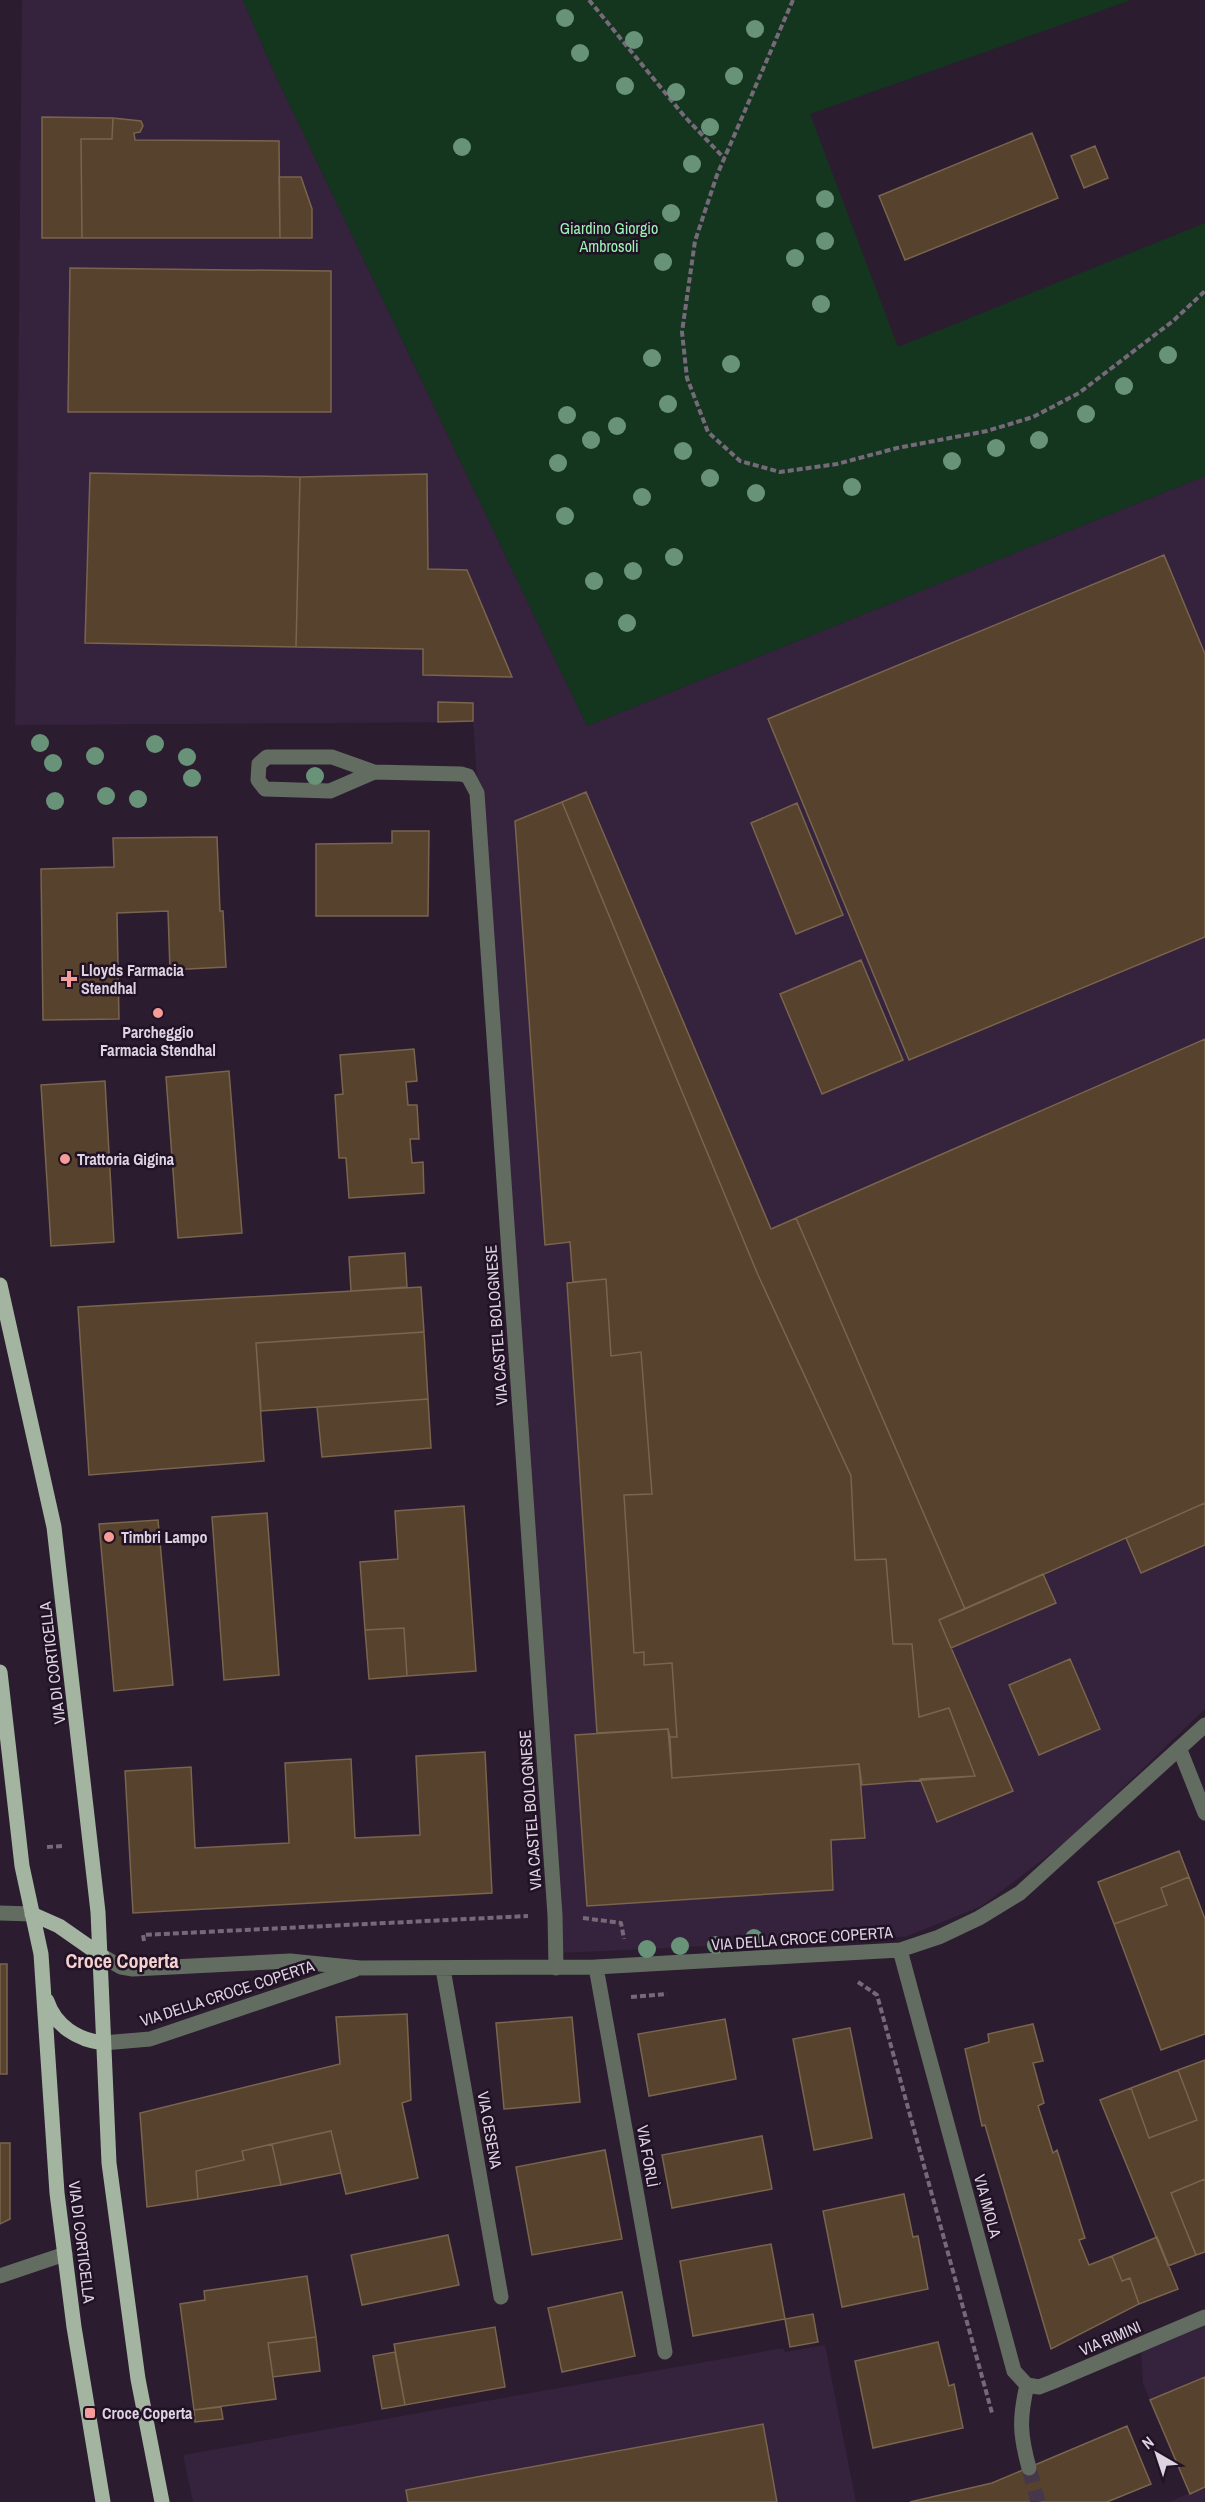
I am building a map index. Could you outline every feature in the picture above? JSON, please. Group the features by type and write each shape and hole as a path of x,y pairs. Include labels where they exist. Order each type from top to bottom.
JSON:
{"main road":[{"name":"VIA DI CORTICELLA","path":"0,1285 54,1527 102,1956 105,2126 110,2175 138,2379 162,2502"},
{"name":"VIA DI CORTICELLA","path":"0,1672 20,1850 41,1954 52,2150 65,2253 103,2502"},
{"path":"32,1914 59,1926 102,1956"},
{"name":"VIA DI CORTICELLA","path":"43,1986 58,2022 73,2033 103,2043"}],"street":[{"path":"267,756 332,757 374,772 330,790 265,789 258,780 259,764 267,756"},
{"name":"VIA CASTEL BOLOGNESE","path":"374,772 461,774 468,776 477,793 555,1915 556,1968"},
{"name":"VIA DELLA CROCE COPERTA","path":"102,1956 121,1967 146,1969 290,1961 360,1968 444,1969 629,1966 900,1950 959,1927 1020,1893 1205,1725"},
{"path":"1180,1750 1205,1813"},
{"path":"0,1913 32,1914"},
{"name":"VIA IMOLA","path":"900,1950 1014,2371 1027,2385"},
{"name":"VIA FORLÌ","path":"596,1967 664,2352"},
{"name":"VIA DELLA CROCE COPERTA","path":"103,2043 150,2039 360,1968"},
{"name":"VIA CESENA","path":"444,1969 501,2297"},
{"path":"0,2276 65,2253"},
{"name":"VIA RIMINI","path":"1027,2385 1039,2387 1205,2317"},
{"path":"1027,2385 1020,2430 1029,2468"}],"path":[{"path":"589,0 685,117 724,158"},
{"path":"793,0 724,158 696,241 682,332 687,378 708,432 740,461 780,472 837,464 897,448 987,431 1034,417 1079,393 1173,321 1205,291"},
{"path":"20,1850 91,1843"},
{"path":"146,1969 143,1935 555,1915 621,1923 629,1966 631,1999"},
{"path":"877,1995 993,2415"}],"shaded area":[{"path":"22,0 243,0 274,72 587,726 1205,476 1205,1709 1067,1841 982,1906 905,1937 561,1953 473,722 15,725"},
{"path":"1205,2325 1205,2502 1169,2502 1190,2493 1143,2384 1141,2352"},
{"path":"825,2345 856,2502 193,2502 183,2455 783,2348 785,2352"}],"green space":[{"name":"Giardino Giorgio Ambrosoli","path":"243,0 1131,0 810,114 898,347 1205,223 1205,476 587,726 274,72"}],"building":[{"path":"42,117 113,118 112,139 81,139 82,238 42,238"},
{"path":"113,118 141,121 143,126 140,132 134,133 135,140 279,141 280,238 82,238 81,139 112,139"},
{"path":"1032,133 1058,198 905,260 879,196"},
{"path":"1095,146 1108,178 1084,188 1071,156"},
{"path":"279,177 301,177 312,209 312,238 280,238"},
{"path":"70,268 331,271 331,412 68,412"},
{"path":"90,473 300,477 296,647 85,643"},
{"path":"427,474 428,569 467,570 512,677 423,675 423,649 296,647 300,477"},
{"path":"1164,555 1205,654 1205,937 909,1060 768,719"},
{"path":"438,702 473,703 473,721 438,722"},
{"path":"586,792 771,1229 796,1218 965,1609 939,1620 1013,1791 937,1822 920,1779 975,1776 949,1708 919,1717 912,1644 893,1644 886,1559 855,1560 851,1476 758,1275 562,802"},
{"path":"562,802 758,1275 851,1476 855,1560 886,1559 893,1644 912,1644 919,1717 949,1708 975,1776 862,1785 859,1764 672,1778 670,1737 677,1737 672,1663 644,1665 644,1652 634,1653 624,1495 652,1494 641,1352 611,1356 606,1279 573,1282 570,1242 545,1245 515,821"},
{"path":"797,803 843,915 796,934 751,823"},
{"path":"392,831 429,831 428,916 316,916 316,844 392,843"},
{"path":"217,837 220,911 223,911 226,967 170,970 168,911 117,913 119,1019 43,1020 41,869 114,867 113,838"},
{"path":"861,960 903,1060 822,1094 780,994"},
{"path":"1205,1039 1205,1503 965,1609 796,1218"},
{"path":"414,1049 417,1081 406,1082 408,1105 417,1105 419,1139 410,1139 412,1163 423,1162 424,1193 349,1198 346,1158 339,1158 335,1095 343,1094 340,1055"},
{"path":"229,1071 242,1233 178,1238 166,1077"},
{"path":"105,1081 114,1242 51,1246 41,1085"},
{"path":"405,1253 407,1287 351,1291 349,1257"},
{"path":"606,1279 611,1356 641,1352 652,1494 624,1495 634,1653 644,1652 644,1665 672,1663 677,1737 670,1737 668,1729 597,1733 567,1283"},
{"path":"421,1287 424,1332 256,1343 264,1461 89,1475 78,1307"},
{"path":"424,1332 428,1399 261,1411 256,1343"},
{"path":"428,1399 431,1448 322,1457 317,1407"},
{"path":"1205,1503 1205,1545 1141,1573 1126,1538"},
{"path":"464,1506 476,1671 407,1676 404,1628 365,1630 360,1562 398,1559 395,1511"},
{"path":"267,1513 279,1675 224,1680 212,1517"},
{"path":"158,1520 173,1685 114,1691 99,1524"},
{"path":"1043,1574 1056,1603 951,1648 939,1620"},
{"path":"404,1628 407,1676 369,1679 365,1630"},
{"path":"1070,1659 1100,1729 1039,1755 1009,1685"},
{"path":"668,1729 672,1778 859,1764 865,1838 831,1840 833,1890 587,1906 575,1735"},
{"path":"485,1752 492,1893 133,1913 125,1771 191,1767 195,1848 289,1843 285,1763 351,1759 355,1838 420,1835 416,1756"},
{"path":"1179,1851 1189,1877 1161,1888 1167,1905 1114,1924 1098,1882"},
{"path":"1189,1877 1205,1919 1205,2034 1161,2050 1114,1924 1167,1905 1161,1888"},
{"path":"0,1964 7,1964 7,2074 0,2074"},
{"path":"407,2014 411,2100 402,2103 418,2178 346,2194 331,2131 242,2151 244,2160 196,2171 198,2199 147,2207 140,2113 340,2064 336,2017"},
{"path":"572,2017 580,2102 504,2109 496,2023"},
{"path":"725,2019 736,2079 649,2096 638,2034"},
{"path":"1033,2024 1043,2061 1033,2063 1044,2103 1038,2106 1053,2153 1057,2150 1085,2238 1079,2240 1089,2265 1112,2256 1122,2281 1130,2278 1139,2304 1051,2349 985,2125 982,2126 965,2049 989,2042 988,2034"},
{"path":"850,2028 872,2138 814,2150 793,2039"},
{"path":"1205,2060 1205,2179 1171,2193 1196,2255 1168,2266 1100,2100 1131,2088 1149,2138 1197,2120 1178,2070"},
{"path":"1178,2070 1197,2120 1149,2138 1131,2088"},
{"path":"331,2131 341,2173 281,2185 272,2144"},
{"path":"762,2136 772,2189 672,2208 662,2155"},
{"path":"0,2143 10,2143 10,2219 0,2224"},
{"path":"272,2144 281,2185 198,2199 196,2171 244,2160 242,2151"},
{"path":"605,2150 622,2239 532,2255 516,2167"},
{"path":"1205,2179 1205,2252 1196,2255 1171,2193"},
{"path":"904,2194 913,2237 918,2236 928,2289 842,2307 823,2211"},
{"path":"448,2235 459,2285 362,2305 351,2255"},
{"path":"1157,2237 1178,2289 1139,2304 1130,2278 1122,2281 1112,2256"},
{"path":"771,2244 785,2319 693,2336 680,2261"},
{"path":"307,2276 316,2337 268,2343 276,2399 194,2410 180,2304 205,2300 204,2291"},
{"path":"622,2292 635,2356 562,2372 548,2308"},
{"path":"813,2314 818,2342 790,2347 785,2319"},
{"path":"495,2327 505,2387 405,2405 394,2344"},
{"path":"316,2337 320,2371 273,2377 268,2343"},
{"path":"938,2342 949,2386 954,2384 963,2428 873,2448 855,2361"},
{"path":"395,2352 405,2405 382,2409 373,2356"},
{"path":"1205,2377 1205,2487 1190,2494 1150,2400"},
{"path":"221,2407 223,2419 195,2422 194,2410"},
{"path":"763,2424 777,2502 408,2502 406,2490"},
{"path":"1127,2426 1151,2484 1107,2502 910,2502 992,2483"}],"tunnel":[{"path":"1029,2468 1038,2502"}],"place":[{"name":"Lloyds Farmacia Stendhal","path":"69,979"},
{"name":"Parcheggio Farmacia Stendhal","path":"158,1013"},
{"name":"Trattoria Gigina","path":"65,1159"},
{"name":"Timbri Lampo","path":"109,1537"},
{"name":"Croce Coperta","path":"90,2413"}],"district":[{"name":"Croce Coperta","path":"122,1961"}]}
